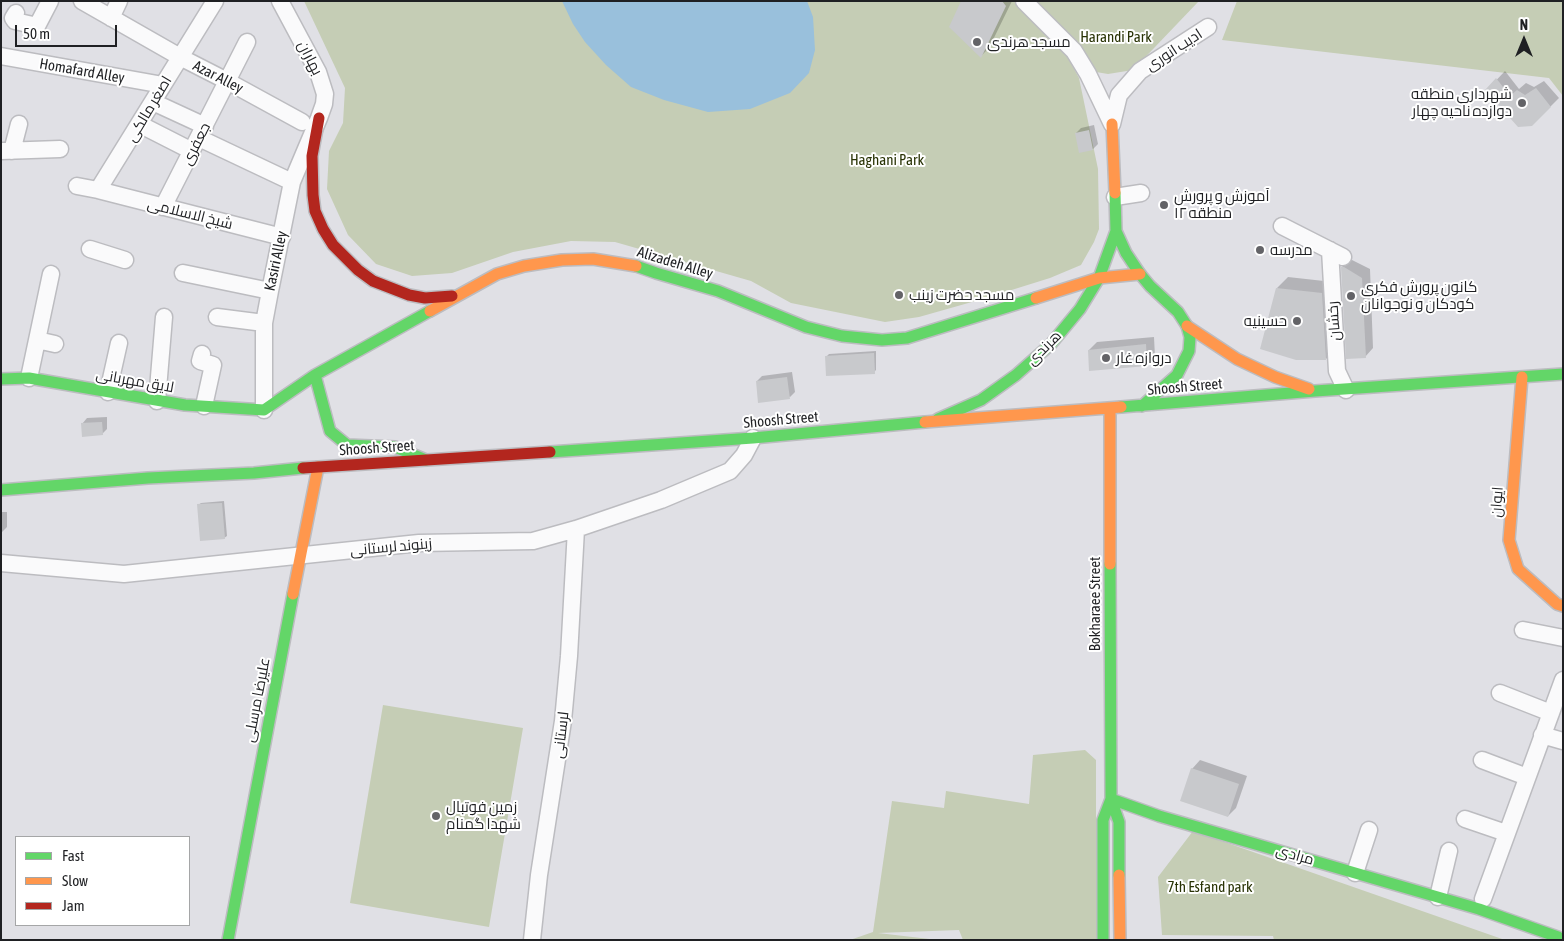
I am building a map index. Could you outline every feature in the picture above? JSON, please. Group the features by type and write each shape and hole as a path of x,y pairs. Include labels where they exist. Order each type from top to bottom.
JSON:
{"street":[{"path":"16,13 13,18 15,21 37,26 50,1"},
{"name":"Azar Alley","path":"82,1 180,57 302,122"},
{"path":"111,18 119,1"},
{"name":"اصغر مالکی","path":"98,190 214,1"},
{"name":"بهاران","path":"280,1 323,84 324,104 319,118"},
{"name":"هرندی","path":"928,423 981,400 1016,375 1051,344 1080,309 1099,278 1116,231 1112,124 1088,74 1074,52 1024,1"},
{"name":"ادیب انوری","path":"1112,124 1119,95 1140,71 1208,27"},
{"name":"جعفری","path":"163,207 247,42"},
{"name":"Homafard Alley","path":"1,56 163,85"},
{"path":"153,102 198,138"},
{"path":"319,118 312,156 313,195 315,211 323,230 333,245 358,270 373,280 393,289 425,298 458,295"},
{"name":"Kasiri Alley","path":"264,410 264,323 270,291 292,182 319,118"},
{"path":"19,124 7,151 60,149"},
{"path":"139,124 198,138 292,182"},
{"name":"شیخ الاسلامی","path":"77,186 282,237"},
{"path":"1115,197 1141,193"},
{"name":"رخشان","path":"1282,226 1336,254 1337,372 1346,390"},
{"name":"هرندی","path":"1116,231 1126,253 1140,274 1178,312 1188,326 1237,359 1275,377 1315,391"},
{"path":"90,249 126,260"},
{"name":"Alizadeh Alley","path":"264,410 315,375 496,274 524,266 562,260 593,259 638,266 718,291 806,328 870,340 907,338 1099,278 1140,274"},
{"path":"183,273 270,291"},
{"path":"29,378 51,274"},
{"path":"158,401 164,317"},
{"path":"217,317 264,323"},
{"path":"1142,406 1177,375 1189,351 1190,337 1188,326"},
{"path":"37,340 56,344"},
{"path":"108,392 119,343"},
{"path":"202,354 200,361 213,365 204,406"},
{"name":"Shoosh Street","path":"1,490 148,478 254,473 318,467 753,438 1315,391 1563,374"},
{"path":"315,375 330,431 347,445 395,447 426,460"},
{"name":"ایوان","path":"1522,377 1509,540 1518,570 1557,604 1563,606"},
{"name":"لایق مهربانی","path":"1,379 29,378 158,401 264,410"},
{"name":"Bokharaee Street","path":"1110,408 1111,799 1119,822 1120,940"},
{"name":"زینوند لرستانی","path":"1,563 124,574 419,543 533,541 576,529 661,500 730,470 744,455 753,438"},
{"name":"علیرضا مرسلی","path":"228,940 318,467"},
{"name":"لرستانی","path":"532,940 539,875 563,721 569,656 576,529"},
{"path":"1523,630 1563,638"},
{"path":"1481,904 1542,735 1556,706 1563,680"},
{"path":"1500,693 1556,706"},
{"path":"1542,735 1563,741"},
{"path":"1482,760 1527,777"},
{"name":"Bokharaee Street","path":"1104,940 1102,820 1111,799"},
{"name":"مرادی","path":"1111,799 1159,816 1438,897 1481,904 1558,937"},
{"path":"1465,819 1506,833"},
{"path":"1355,873 1369,830"},
{"path":"1438,897 1449,851"}],"green space":[{"name":"Haghani Park","path":"304,1 1017,1 1060,42 1079,78 1098,169 1099,229 1081,265 1050,278 986,298 919,317 885,322 791,303 751,281 615,242 571,241 513,252 452,273 412,276 376,264 348,235 327,189 329,151 343,123 345,88"},
{"name":"Harandi Park","path":"1033,1 1199,1 1133,70 1108,74 1096,72 1088,57"},
{"path":"1237,1 1563,1 1563,96 1549,78 1222,40"},
{"name":"زمین فوتبال شهدا گمنام","path":"383,705 523,728 489,927 350,903"},
{"path":"1085,750 1096,760 1096,940 963,940 959,930 878,933 938,940 850,940 873,932 892,801 944,808 946,791 1029,804 1033,755"},
{"name":"7th Esfand park","path":"1193,831 1505,940 1274,940 1273,936 1162,935 1158,877"}],"water":[{"path":"562,1 807,1 813,17 815,50 809,73 790,93 750,109 708,112 664,100 631,87 606,65 585,42 573,24"}],"building":[{"name":"مسجد هرندی","path":"961,1 1002,1 1006,6 981,58 949,27"},
{"name":"شهرداری منطقه دوازده ناحیه چهار","path":"1496,78 1510,96 1517,90 1525,95 1536,88 1551,107 1532,126 1518,127 1485,90"},
{"path":"1089,130 1093,150 1079,153 1075,133"},
{"path":"1341,267 1362,278 1366,358 1346,359"},
{"name":"حسینیه","path":"1276,288 1322,293 1326,360 1296,360 1260,349"},
{"path":"1146,344 1147,366 1089,371 1088,350"},
{"path":"874,353 875,374 826,376 825,356"},
{"path":"787,377 790,399 758,403 756,381"},
{"path":"102,422 103,435 82,437 81,423"},
{"path":"222,503 225,539 200,541 197,504"},
{"path":"1191,768 1239,784 1228,817 1180,801"}],"traffic: fast":[{"path":"938,419 981,400 1016,375 1051,344 1080,309 1099,278 1116,231 1115,193"},
{"path":"1116,231 1126,253 1140,274 1178,312 1187,326 1190,337 1189,351 1177,375 1142,406"},
{"path":"636,266 718,291 806,327 842,336 882,340 907,338 1036,298"},
{"path":"1,379 29,378 185,405 264,410 315,375 430,311"},
{"path":"1121,407 1315,391 1563,374"},
{"path":"315,375 330,431 347,445 395,447 426,460"},
{"path":"550,452 753,438 925,422"},
{"path":"1,490 303,468"},
{"path":"1110,564 1111,799 1119,822 1119,875"},
{"path":"228,940 293,594"},
{"path":"1111,799 1159,816 1479,909 1558,937"},
{"path":"1103,940 1103,820 1111,799"}],"traffic: slow":[{"path":"1112,124 1115,193"},
{"path":"430,311 497,274 524,266 562,260 593,259 636,266"},
{"path":"1036,298 1099,278 1140,274"},
{"path":"1187,326 1237,359 1275,377 1309,389"},
{"path":"1522,377 1509,540 1518,569 1557,604 1563,606"},
{"path":"925,422 1121,407"},
{"path":"1110,408 1110,564"},
{"path":"293,594 318,467"},
{"path":"1119,875 1120,940"}],"traffic: jam":[{"path":"319,118 312,156 313,195 315,211 333,245 358,270 373,281 409,295 425,298 452,296"},
{"path":"303,468 550,452"}],"place":[{"name":"مسجد هرندی","path":"977,42"},
{"name":"شهرداری منطقه دوازده ناحیه چهار","path":"1522,103"},
{"name":"آموزش و پرورش منطقه ۱۲","path":"1164,205"},
{"name":"مدرسه","path":"1260,250"},
{"name":"مسجد حضرت زینب","path":"899,295"},
{"name":"کانون پرورش فکری کودکان و نوجوانان","path":"1351,296"},
{"name":"حسینیه","path":"1297,321"},
{"name":"دروازه غار","path":"1106,358"},
{"name":"زمین فوتبال شهدا گمنام","path":"436,816"}]}
